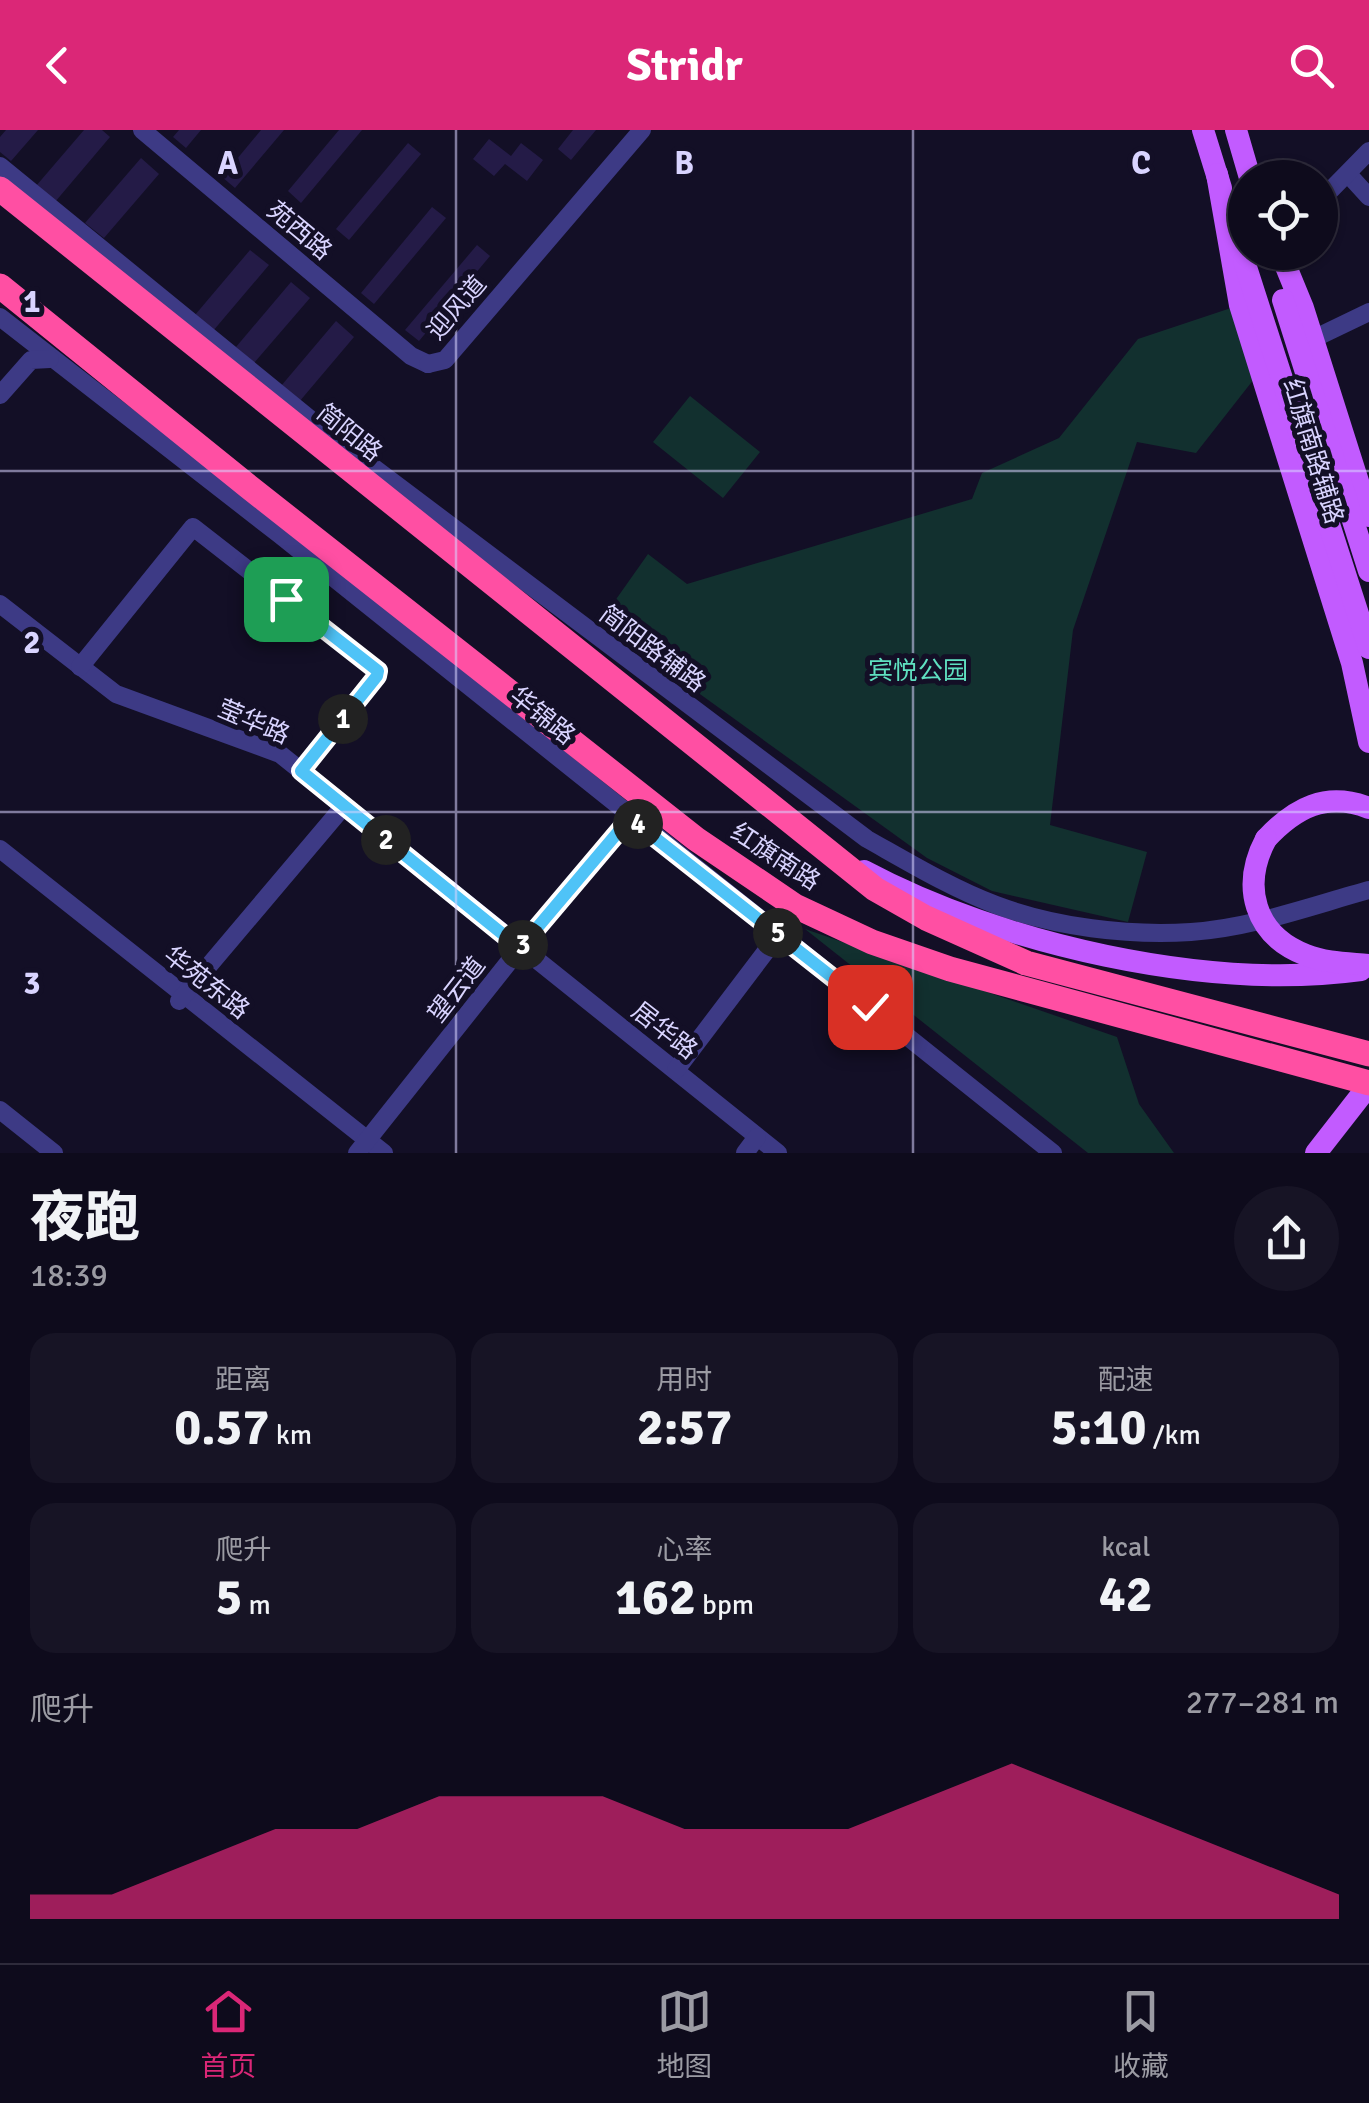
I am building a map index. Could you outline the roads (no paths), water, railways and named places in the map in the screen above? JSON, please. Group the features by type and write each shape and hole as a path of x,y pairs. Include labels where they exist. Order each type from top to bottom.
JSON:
{"highway":[{"name":"简阳路","path":"0,189 832,853"},
{"name":"红旗南路","path":"0,286 249,488 696,839 795,906 872,942 950,969 1369,1084"},
{"name":"红旗南路","path":"832,853 875,889 926,918 1026,962 1369,1054"}],"main road":[{"path":"1203,130 1369,648"},
{"path":"1236,130 1245,160"},
{"name":"红旗南路辅路","path":"1217,174 1240,306 1352,663 1369,742"},
{"path":"1275,270 1369,571"},
{"name":"红旗南路辅路","path":"1287,270 1367,501"},
{"path":"1369,808 1330,800 1301,807 1266,839 1252,878 1257,909 1280,940 1309,957 1369,966"},
{"path":"832,853 919,897 1006,930 1112,956 1242,974 1306,975 1369,966"},
{"path":"1316,1153 1369,1084"},
{"path":"1333,1153 1369,1108"}],"street":[{"name":"苑西路","path":"142,130 411,356 428,364"},
{"name":"迎风道","path":"428,364 632,130"},
{"name":"迎风道","path":"428,364 445,360 642,130"},
{"path":"1338,184 1369,152"},
{"name":"简阳路辅路","path":"0,166 187,322 593,635 867,839 927,873 996,905 1067,924 1137,931 1192,932 1245,924 1369,890"},
{"path":"1348,174 1369,197"},
{"path":"74,250 187,322"},
{"path":"1314,340 1369,312"},
{"path":"0,385 19,358 6,323"},
{"name":"华锦路","path":"6,323 280,535 1054,1153"},
{"path":"0,396 31,360 50,359"},
{"path":"80,667 193,527 378,671 301,771"},
{"name":"莹华路","path":"0,604 116,694 280,754 520,948"},
{"path":"181,998 343,806"},
{"name":"望云道","path":"369,1149 520,948 630,818"},
{"name":"华苑东路","path":"0,849 369,1149"},
{"name":"华苑东路","path":"0,859 181,998"},
{"path":"676,1070 779,934"},
{"name":"居华路","path":"520,948 778,1153"},
{"path":"0,1110 54,1153"},
{"path":"744,1153 758,1137"}],"park label":[{"name":"宾悦公园","path":"918,670"}]}
